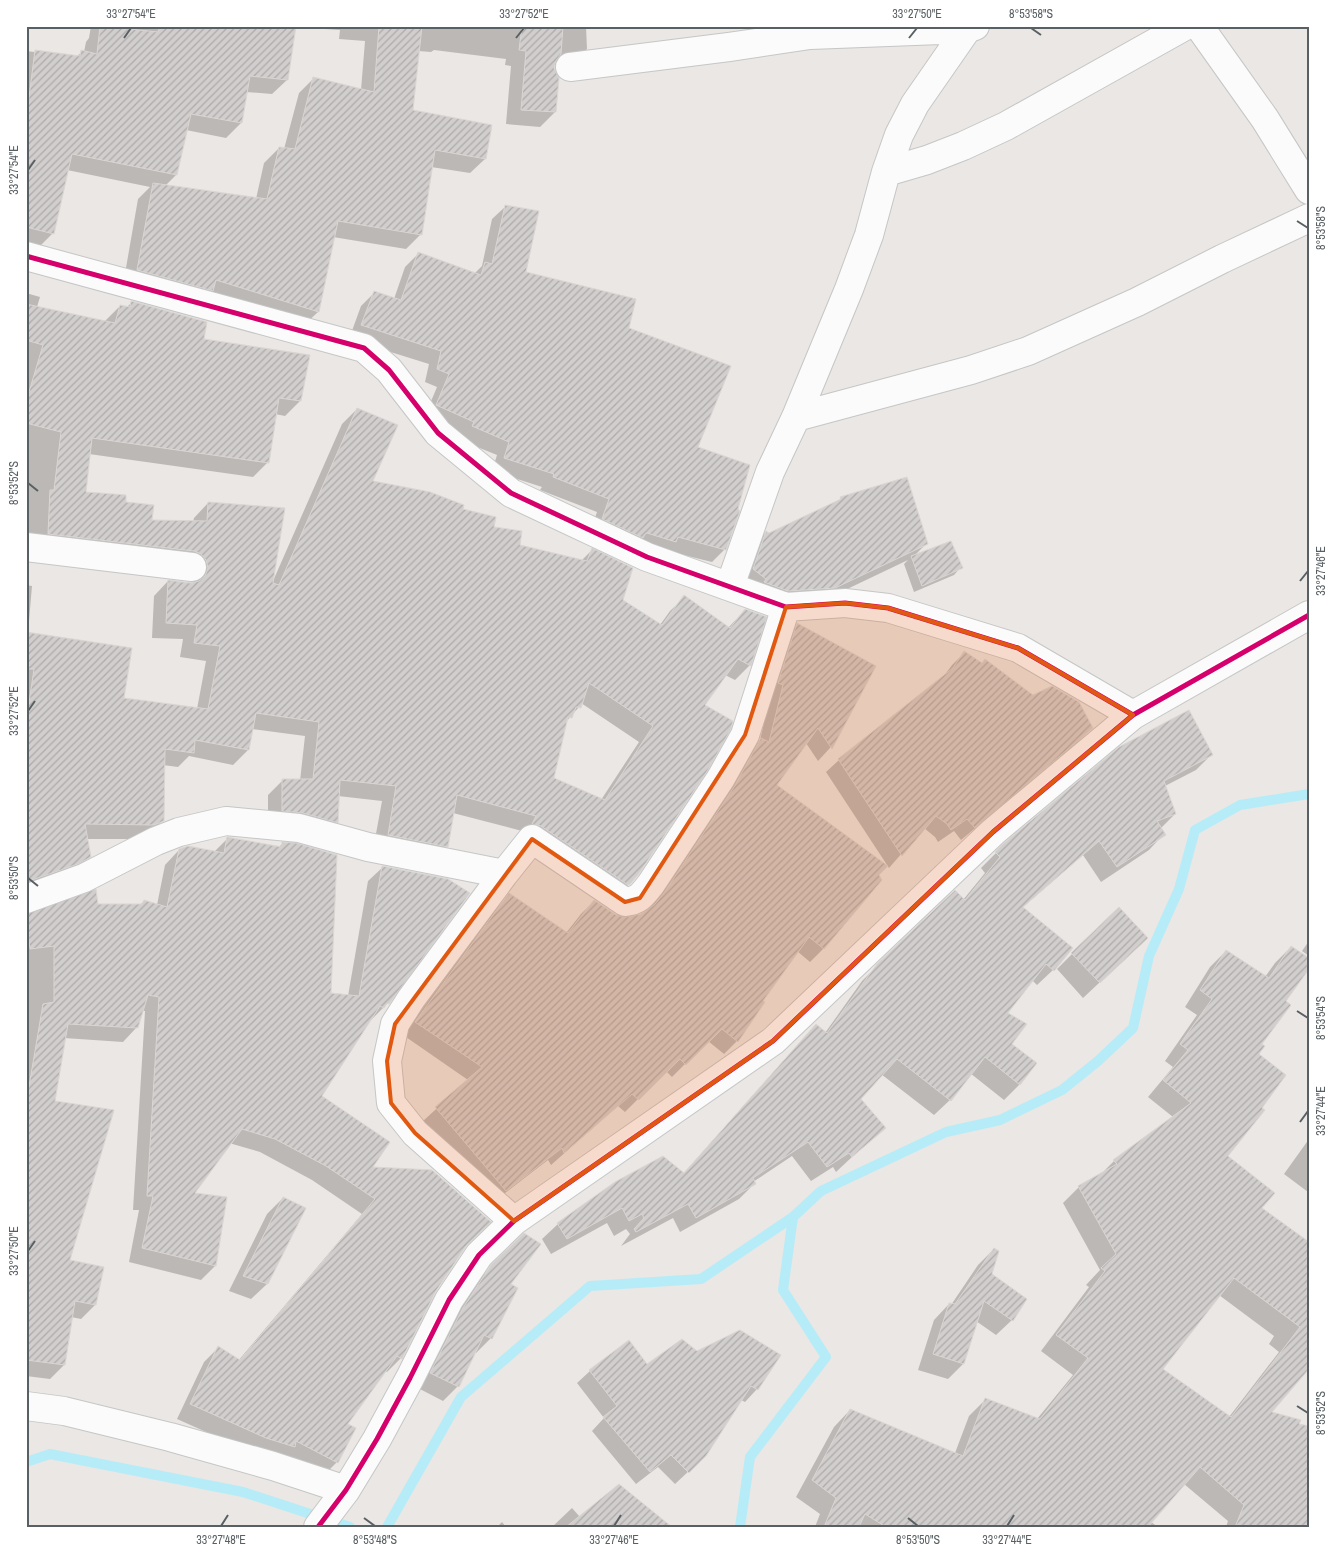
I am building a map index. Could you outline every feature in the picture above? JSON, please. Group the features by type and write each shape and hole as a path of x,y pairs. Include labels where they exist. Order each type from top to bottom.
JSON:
{"street":[{"path":"886,172 927,160 964,146 1006,126 1185,26"},
{"path":"1199,26 1266,118 1309,190"},
{"path":"730,586 770,472 796,417 850,289 869,235 886,172 899,135 916,104 971,28"},
{"path":"570,67 810,35 971,28"},
{"path":"796,417 971,370 1028,352 1137,302 1309,218"},
{"path":"26,256 364,348 389,370 438,433 511,493 647,557 786,607 845,603 888,608 1018,648 1133,715"},
{"path":"26,547 192,567"},
{"path":"514,1221 415,1133 391,1103 387,1061 395,1024 416,991 532,839 626,902 640,898 721,778 745,735 786,607"},
{"path":"318,1527 344,1493 392,1413 449,1300 479,1255 514,1221 773,1041 993,832 1133,715 1309,615"},
{"path":"26,899 84,878 156,841 179,832 226,822 299,828 368,847 504,874"},
{"path":"26,1406 64,1411 170,1437 273,1466 344,1493"}],"highlighted area":[{"path":"845,603 888,608 1018,648 1133,715 993,832 773,1041 514,1221 415,1133 391,1103 387,1061 395,1024 532,839 625,902 640,898 745,735 786,607"}],"building":[{"path":"100,26 158,32 160,26 296,26 288,80 250,76 242,123 191,114 177,175 72,154 54,234 26,227 26,121 35,50 80,56 81,50 97,54"},
{"path":"379,26 422,26 413,110 492,125 486,159 435,150 422,235 338,221 319,312 216,280 213,291 137,270 153,183 267,199 279,147 295,149 313,77 374,92"},
{"path":"522,26 563,26 561,54 554,68 559,78 556,112 521,110 526,51 519,50"},
{"path":"505,205 539,211 526,272 636,299 629,328 731,366 698,447 750,465 738,509 740,511 726,550 678,537 676,542 647,533 643,538 602,519 609,499 553,477 554,474 504,458 509,442 472,426 474,422 436,405 449,374 437,369 441,351 361,325 374,291 401,300 418,252 481,275 485,262 492,264"},
{"path":"131,301 207,322 204,339 310,355 301,401 279,398 269,463 92,438 86,492 126,495 126,502 154,505 152,520 207,521 208,502 285,508 273,583 279,585 357,408 398,425 373,481 430,492 464,505 463,509 496,517 494,527 522,531 520,545 587,561 592,548 633,568 623,600 662,625 684,595 730,628 745,609 767,617 751,666 738,659 705,705 733,721 731,729 708,770 638,875 630,884 628,885 541,826 532,824 536,816 457,795 448,847 388,835 396,786 340,780 338,823 303,813 282,811 282,779 313,779 319,722 256,713 249,750 195,740 194,753 165,749 164,821 154,825 85,824 91,857 78,864 26,882 26,723 34,669 26,669 26,632 132,648 124,698 208,709 220,646 194,643 197,625 166,623 168,580 190,583 199,581 205,576 208,568 206,560 201,554 194,551 48,534 50,490 54,490 61,432 26,423 26,402 43,345 26,340 26,304 115,323 120,305 130,307","holes":["589,683 653,726 605,800 554,778 568,717 572,718 576,707 581,708"]},
{"path":"907,477 928,544 835,588 788,591 764,582 766,579 753,569 766,531 769,533 841,499 840,497"},
{"path":"951,541 963,568 922,586 911,556"},
{"path":"797,623 876,666 832,749 818,728 777,785 888,866 879,875 882,880 824,949 809,937 763,1001 765,1002 738,1042 722,1029 686,1065 680,1059 639,1100 632,1094 564,1153 562,1148 506,1191 435,1107 482,1067 415,1022 509,893 568,933 594,900 616,915 626,917 641,914 655,904 734,787 761,738 769,742 783,685 778,683"},
{"path":"964,651 982,663 985,659 1033,695 1052,686 1079,702 1093,728 975,828 967,819 951,830 947,824 936,816 902,856 838,759 953,668"},
{"path":"1189,710 1213,755 1164,781 1176,814 1157,821 1166,835 1117,867 1099,841 1023,907 1073,948 1054,971 1046,964 1008,1013 1027,1024 1012,1044 1037,1063 1020,1085 985,1057 951,1101 897,1059 861,1099 886,1128 852,1157 849,1153 827,1167 808,1142 753,1178 756,1184 696,1218 688,1204 636,1232 634,1229 644,1218 642,1214 629,1221 622,1208 567,1239 557,1223 615,1182 663,1156 684,1173 816,1024 827,1033 877,964 955,890 965,900 1000,857 995,852 1003,844 1119,747"},
{"path":"227,837 282,847 282,842 296,843 337,855 331,993 359,996 382,866 448,879 470,893 389,1004 387,1003 384,1008 380,1006 322,1096 390,1142 373,1167 432,1170 491,1222 466,1246 436,1291 402,1359 397,1356 348,1424 356,1428 338,1463 296,1441 295,1447 266,1438 190,1404 218,1346 240,1360 375,1199 326,1166 275,1139 242,1129 195,1193 227,1197 216,1266 142,1248 153,1196 147,1196 159,997 148,995 138,1028 68,1024 55,1101 114,1110 70,1260 104,1267 96,1305 75,1301 65,1365 26,1360 26,1104 43,1004 54,1002 54,946 30,949 26,914 96,889 98,904 142,904 144,900 167,907 179,849 188,846 224,853"},
{"path":"1119,907 1148,938 1100,983 1071,953"},
{"path":"1291,946 1309,958 1309,969 1286,1001 1291,1005 1262,1044 1265,1046 1259,1054 1286,1075 1262,1108 1265,1110 1228,1156 1275,1193 1262,1208 1309,1242 1309,1369 1272,1412 1301,1420 1299,1424 1309,1426 1309,1527 1235,1527 1244,1505 1200,1467 1148,1527 886,1527 865,1514 859,1527 824,1527 836,1498 812,1480 850,1409 963,1456 985,1398 1040,1419 1088,1358 1056,1335 1105,1271 1101,1268 1116,1254 1078,1186 1117,1164 1113,1160 1191,1103 1163,1080 1188,1050 1180,1044 1212,999 1200,990 1226,950 1269,978","holes":["1234,1278 1300,1327 1231,1417 1163,1369"]},
{"path":"283,1197 306,1208 268,1284 243,1276"},
{"path":"524,1233 541,1244 511,1284 518,1288 492,1339 484,1335 459,1387 430,1373 463,1308 491,1265"},
{"path":"994,1248 999,1251 992,1274 1027,1299 1013,1321 984,1301 964,1364 933,1354 949,1303 955,1304"},
{"path":"740,1330 781,1355 758,1390 751,1386 706,1456 689,1473 671,1455 650,1472 603,1417 617,1406 589,1370 629,1340 647,1364 682,1339 697,1351"},
{"path":"619,1484 672,1527 566,1527"}],"waterway":[{"path":"387,1527 461,1397 590,1286 701,1279 793,1217 821,1191 946,1132 1000,1120 1062,1090 1098,1061 1133,1028 1149,956 1179,889 1195,830 1240,805 1309,794"},
{"path":"740,1527 750,1457 826,1357 783,1290 793,1217"},
{"path":"26,1462 50,1454 243,1492 350,1527"}],"cycle path":[{"path":"26,256 364,348 389,370 438,433 511,493 647,557 786,607 845,603 888,608 1018,648 1133,715 1309,615"},
{"path":"318,1527 346,1490 377,1439 449,1300 479,1255 514,1221 773,1041 993,832 1133,715"}]}
